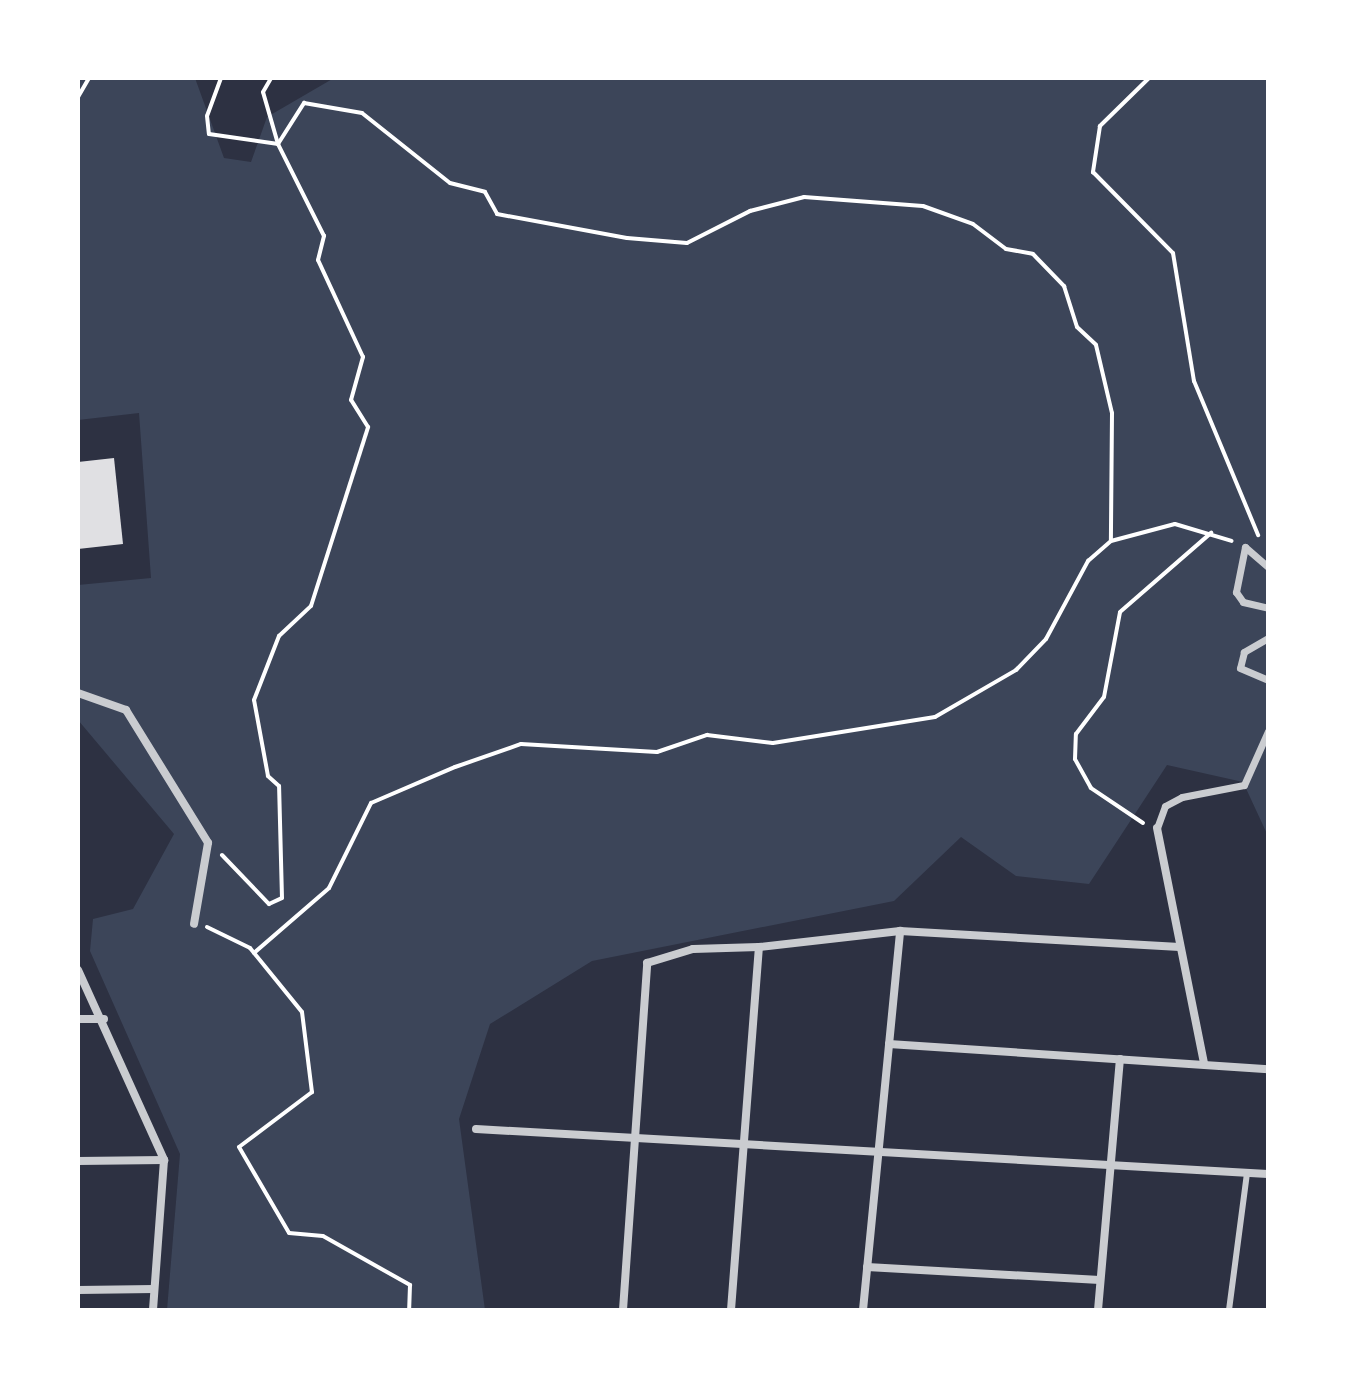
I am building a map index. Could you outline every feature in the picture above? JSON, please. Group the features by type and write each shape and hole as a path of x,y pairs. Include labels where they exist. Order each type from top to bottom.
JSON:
{"street":[{"path":"1268,567 1245,547 1236,592 1243,602 1268,608"},
{"path":"1268,638 1244,652 1240,668 1268,680"},
{"path":"78,693 126,710 208,843 194,924"},
{"path":"1204,1064 1157,828 1165,806 1182,797 1244,785 1268,731"},
{"path":"623,1310 647,963 693,949 759,947 900,931 1180,947"},
{"path":"863,1310 900,931"},
{"path":"731,1310 759,947"},
{"path":"78,970 104,1019 164,1160 153,1310"},
{"path":"78,1019 104,1019"},
{"path":"889,1044 1268,1069"},
{"path":"1098,1310 1120,1059"},
{"path":"476,1129 1268,1174"},
{"path":"78,1161 164,1160"},
{"path":"867,1267 1100,1280"},
{"path":"78,1290 154,1289"}],"lane":[{"path":"1229,1310 1247,1173"}],"path":[{"path":"78,97 89,78"},
{"path":"221,78 207,116 209,134 278,144"},
{"path":"208,843 269,904 282,898 279,786 268,776 254,700 279,636 311,606 368,427 351,400 363,357 318,260 324,236 278,144 263,92 271,78"},
{"path":"1149,78 1100,126 1093,172 1173,253 1194,381 1262,545"},
{"path":"278,144 304,103 362,113 450,183 485,192 497,214 627,238 687,243 750,211 804,197 923,206 973,224 1006,249 1033,254 1064,286 1077,327 1096,345 1112,413 1111,541"},
{"path":"254,953 329,888 371,803 521,744 657,752 707,735 773,743 935,717 1016,670 1046,639 1088,561 1111,541 1175,524 1213,532 1245,547"},
{"path":"1157,828 1091,788 1075,759 1076,734 1104,697 1109,643 1120,612 1213,532"},
{"path":"194,924 254,953 302,1012 312,1092 239,1147 289,1233 323,1236 410,1285 409,1310"}],"shaded area":[{"path":"78,78 195,78 224,158 251,162 267,117 334,78 1268,78 1268,836 1243,782 1167,765 1089,884 1016,876 961,837 894,901 592,961 490,1024 459,1119 485,1310 167,1310 180,1154 90,951 93,919 133,909 174,834 78,720 78,585 151,578 139,413 78,420"}],"building":[{"path":"114,458 123,544 78,549 78,462"}]}
